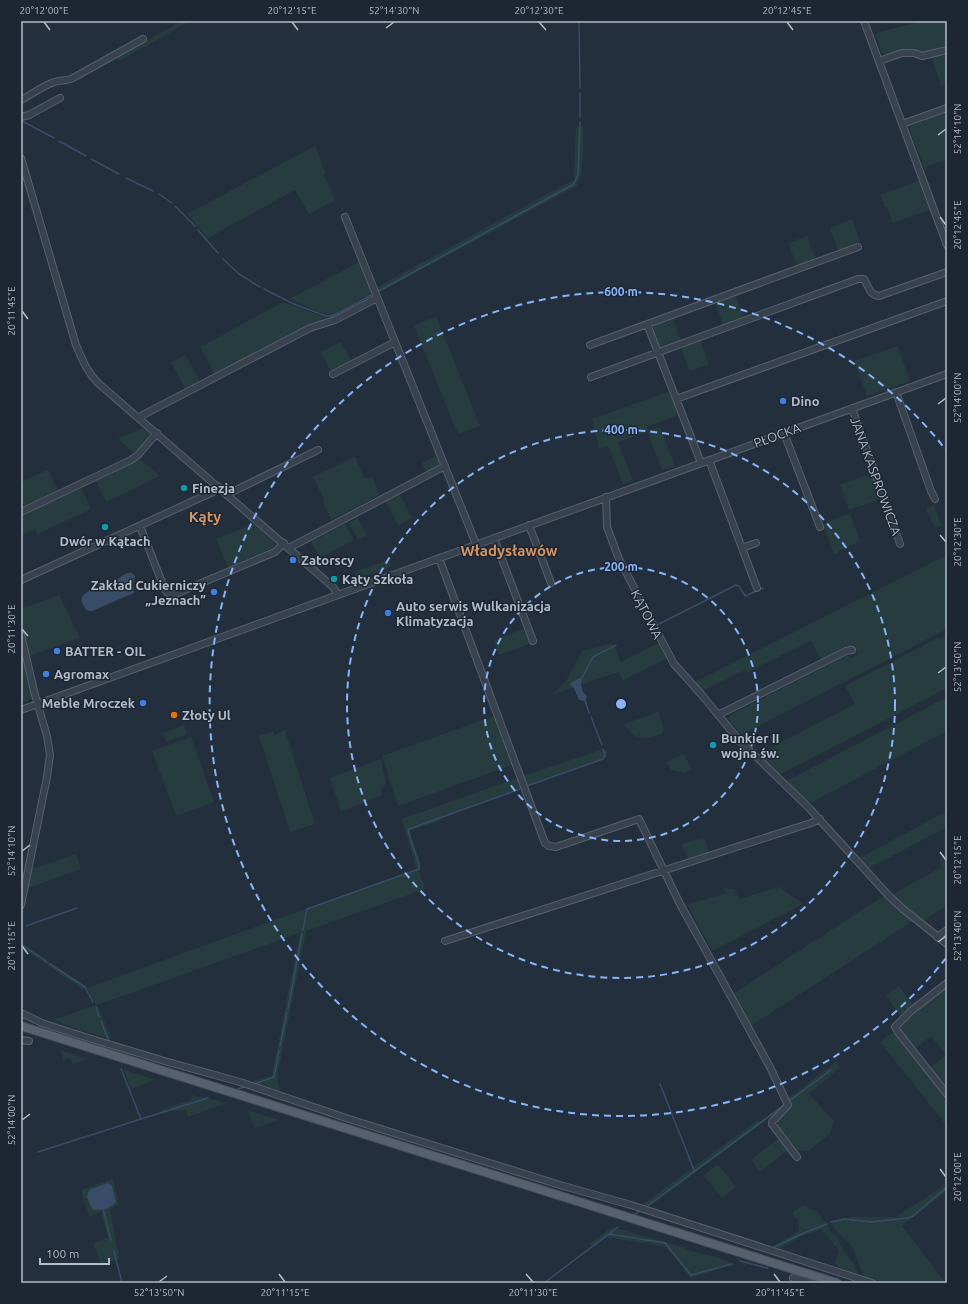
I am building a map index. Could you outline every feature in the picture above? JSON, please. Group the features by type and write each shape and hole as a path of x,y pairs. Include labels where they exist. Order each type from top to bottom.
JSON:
{"main road":[{"path":"21,1026 837,1283"}],"street":[{"path":"864,21 947,245"},
{"path":"21,100 56,81 73,78 143,40"},
{"path":"879,61 902,53 914,53 922,56 947,50"},
{"path":"21,117 29,115 60,98"},
{"path":"902,124 947,108"},
{"path":"21,158 81,358 87,369 94,378 334,587 338,595"},
{"path":"345,217 476,544"},
{"path":"590,345 858,247"},
{"path":"591,378 858,279 864,279 870,292 879,296 947,272"},
{"path":"139,417 310,328 334,320 377,298"},
{"path":"676,399 947,301"},
{"path":"647,324 701,463"},
{"path":"333,374 395,342"},
{"name":"PŁOCKA","path":"21,710 947,374"},
{"path":"896,392 935,499"},
{"name":"JANA KASPROWICZA","path":"852,408 900,544"},
{"path":"21,512 131,460 138,455 157,433"},
{"path":"784,433 820,527"},
{"path":"229,495 232,492 318,450"},
{"path":"709,460 757,588"},
{"path":"290,548 445,466"},
{"path":"21,580 213,492 219,487"},
{"name":"KĄTOWA","path":"606,497 608,527 618,559 662,645 674,664 738,739 790,788 820,819 888,895 947,944"},
{"path":"529,525 551,583"},
{"path":"140,526 165,590 173,595 275,552 284,543"},
{"path":"494,538 533,641"},
{"path":"742,548 756,542"},
{"path":"439,558 545,842 549,846 556,847 639,819 663,870 770,1067 788,1105 772,1122 772,1124 773,1128 797,1157"},
{"path":"21,634 47,736 50,761 21,905"},
{"path":"718,716 846,651 852,650"},
{"path":"444,942 820,819"},
{"path":"937,936 947,930"},
{"path":"947,983 911,1011 895,1027 947,1094"},
{"path":"21,1013 42,1023 85,1037 240,1082 349,1119 560,1185 631,1205 872,1283"},
{"path":"21,1040 29,1041"},
{"path":"793,1278 811,1283"}],"green space":[{"path":"182,21 191,21 119,61 116,57"},
{"path":"924,21 947,21 947,45 924,52 903,49 887,55 882,53 875,33"},
{"path":"947,52 947,84 941,86 932,57"},
{"path":"947,110 947,159 928,166 925,170 908,124"},
{"path":"583,125 582,164 580,179 577,186 378,293 376,288 574,179 576,128"},
{"path":"315,146 326,174 324,175 335,200 309,214 295,190 208,238 187,214"},
{"path":"921,180 932,209 893,223 887,207 885,207 880,195"},
{"path":"852,219 860,241 838,251 830,228"},
{"path":"807,236 816,259 797,266 788,243"},
{"path":"361,261 373,292 332,315 323,313 289,299"},
{"path":"736,296 744,318 723,325 715,303"},
{"path":"283,302 328,318 310,324 214,373 200,347"},
{"path":"436,316 480,426 458,434 414,326"},
{"path":"673,319 681,341 664,347 658,345 651,327"},
{"path":"700,340 709,365 690,371 681,347"},
{"path":"341,342 352,362 331,372 321,352"},
{"path":"898,346 910,381 867,396 854,361"},
{"path":"186,355 200,381 185,388 171,362"},
{"path":"670,391 678,411 676,416 647,427 648,432 660,427 675,466 662,470 647,432 618,442 633,481 623,484 608,446 599,449 592,419"},
{"path":"142,428 151,434 151,438 136,455 118,439"},
{"path":"439,454 443,463 426,472 422,463"},
{"path":"355,457 365,479 372,476 380,495 331,520 322,500 324,499 313,477"},
{"path":"140,459 160,476 106,502 96,481"},
{"path":"48,470 58,491 25,507 21,500 21,482"},
{"path":"872,473 881,499 849,510 840,485"},
{"path":"81,488 91,509 38,534 35,529 21,536 21,516 28,513 29,515 29,512"},
{"path":"399,493 412,518 398,525 385,501"},
{"path":"934,505 941,525 935,528 926,509"},
{"path":"850,513 860,541 834,554 823,524"},
{"path":"358,518 367,535 358,540 349,523"},
{"path":"254,524 274,541 273,548 228,567 216,539"},
{"path":"345,524 354,540 320,558 311,542"},
{"path":"947,555 947,629 741,735 729,719 730,715 847,655 851,658 858,654 854,645 822,661 811,641 747,672 745,670 701,692 693,683"},
{"path":"385,561 389,562 391,567 352,581 356,571"},
{"path":"59,595 80,638 29,656 21,620 21,609"},
{"path":"526,628 532,643 499,655 494,640"},
{"path":"947,635 947,688 781,774 776,774 757,755 855,704 845,686 938,638 940,639"},
{"path":"612,643 621,662 659,643 667,658 623,680 618,672 552,695 566,681 582,651"},
{"path":"26,665 33,698 21,703 21,666"},
{"path":"947,697 947,731 808,804 785,782"},
{"path":"658,712 664,729 662,733 655,736 649,738 637,737 624,724"},
{"path":"494,716 512,765 398,806 382,756"},
{"path":"184,725 187,734 166,742 163,733"},
{"path":"285,730 315,824 290,832 259,736 273,731 274,735"},
{"path":"191,737 214,802 176,816 152,751"},
{"path":"601,750 607,750 607,757 527,786 523,776"},
{"path":"684,754 692,769 685,773 671,770 667,762"},
{"path":"381,759 386,783 381,790 382,795 341,812 330,778"},
{"path":"517,778 520,788 442,817 442,820 410,831 421,865 419,871 425,889 306,931 277,1077 280,1092 257,1086 254,1081 272,1075 300,933 97,1005 112,1039 82,1031 53,1020 96,1005 87,988 416,869 402,819"},
{"path":"947,811 947,827 868,869 858,859"},
{"path":"704,837 709,852 688,859 682,844"},
{"path":"76,854 81,869 28,888 32,869"},
{"path":"947,854 947,906 921,922 890,896 941,867 940,857"},
{"path":"779,887 803,904 712,951 687,904 725,894 723,888 734,889 739,899"},
{"path":"885,895 913,921 749,1027 733,994"},
{"path":"21,942 87,988 82,989 21,947"},
{"path":"947,985 947,1085 945,1087 930,1068 946,1055 931,1036 915,1049 900,1030 901,1025 914,1014 912,1011"},
{"path":"899,986 914,1006 901,1017 886,995"},
{"path":"891,1033 896,1034 947,1099 947,1126 880,1042"},
{"path":"60,1050 88,1059 73,1064 70,1058 63,1060"},
{"path":"836,1062 840,1068 809,1094 834,1121 830,1134 808,1151 797,1150 775,1121 789,1107 787,1099"},
{"path":"123,1069 155,1080 131,1089"},
{"path":"192,1095 227,1103 188,1117 186,1110 171,1111 162,1114 161,1109 191,1100"},
{"path":"780,1106 781,1109 660,1199 649,1206 643,1204 758,1120 760,1122"},
{"path":"247,1110 279,1120 255,1128"},
{"path":"779,1138 788,1150 760,1172 751,1160"},
{"path":"716,1166 720,1166 736,1187 722,1198 703,1175"},
{"path":"113,1179 119,1205 110,1209 119,1259 101,1264 93,1243 108,1238 101,1212 89,1216 81,1190","holes":["112,1185 116,1202 87,1197 89,1190"]},
{"path":"947,1182 947,1191 902,1226 946,1283 882,1283 864,1277 852,1246 834,1229 832,1223 846,1219 851,1220 850,1217 895,1217 939,1189"},
{"path":"803,1205 818,1212 824,1222 828,1221 827,1225 832,1233 837,1237 843,1250 855,1265 859,1276 838,1267 835,1263 839,1251 822,1229 800,1237 783,1247 785,1250 773,1246 799,1231 798,1220 792,1213"},
{"path":"612,1227 683,1247 694,1252 713,1256 734,1264 691,1278 666,1247 607,1237 591,1249 589,1244"}],"water":[{"path":"127,573 132,573 135,576 133,584 134,593 92,611 85,609 81,600 86,593 106,585"},
{"path":"580,678 582,679 581,685 583,692 587,696 585,701 579,700 574,688 570,684"},
{"path":"107,1183 112,1185 116,1202 105,1209 92,1209 87,1197 89,1190"}],"waterway":[{"path":"579,21 580,88"},
{"path":"580,93 580,117"},
{"path":"22,121 54,138"},
{"path":"379,291 574,184 578,175 580,122"},
{"path":"59,141 86,156"},
{"path":"91,159 119,174"},
{"path":"126,178 153,191"},
{"path":"159,194 172,203"},
{"path":"175,206 195,226"},
{"path":"198,230 218,253"},
{"path":"223,259 239,274 260,287"},
{"path":"264,289 294,304 326,316 332,316 373,294"},
{"path":"657,625 736,585 739,586 745,596 763,588"},
{"path":"581,680 593,657 616,645"},
{"path":"585,700 589,713"},
{"path":"591,717 602,745"},
{"path":"527,786 603,759 605,754 603,749"},
{"path":"303,930 307,909 419,869 408,831 409,829 520,789"},
{"path":"26,926 77,908"},
{"path":"288,1009 302,934"},
{"path":"21,944 47,962"},
{"path":"50,964 85,987 93,1002"},
{"path":"96,1007 99,1017"},
{"path":"280,1046 287,1012"},
{"path":"101,1021 109,1041"},
{"path":"254,1084 274,1077 279,1051"},
{"path":"121,1069 141,1119 208,1098"},
{"path":"789,1101 831,1070"},
{"path":"660,1084 694,1170"},
{"path":"238,1089 244,1087"},
{"path":"646,1207 783,1106"},
{"path":"38,1152 141,1119"},
{"path":"831,1222 845,1219 871,1222 908,1218 913,1216 947,1187"},
{"path":"103,1209 111,1240"},
{"path":"635,1214 641,1210"},
{"path":"773,1248 799,1235 827,1224"},
{"path":"544,1283 618,1227"},
{"path":"609,1234 665,1243 691,1275 732,1264"},
{"path":"114,1251 122,1283"},
{"path":"740,1261 768,1267"}],"place":[{"name":"Dino","path":"783,401"},
{"name":"Finezja","path":"184,488"},
{"name":"Dwór w Kątach","path":"105,527"},
{"name":"Zatorscy","path":"293,560"},
{"name":"Kąty Szkoła","path":"334,579"},
{"name":"Zakład Cukierniczy „Jeznach”","path":"214,592"},
{"name":"Auto serwis Wulkanizacja Klimatyzacja","path":"388,613"},
{"name":"BATTER - OIL","path":"57,651"},
{"name":"Agromax","path":"46,674"},
{"name":"Meble Mroczek","path":"143,703"},
{"name":"Złoty Ul","path":"174,715"},
{"name":"Bunkier II wojna św.","path":"713,745"}],"district":[{"name":"Kąty","path":"205,516"},
{"name":"Władysławów","path":"509,550"}]}
